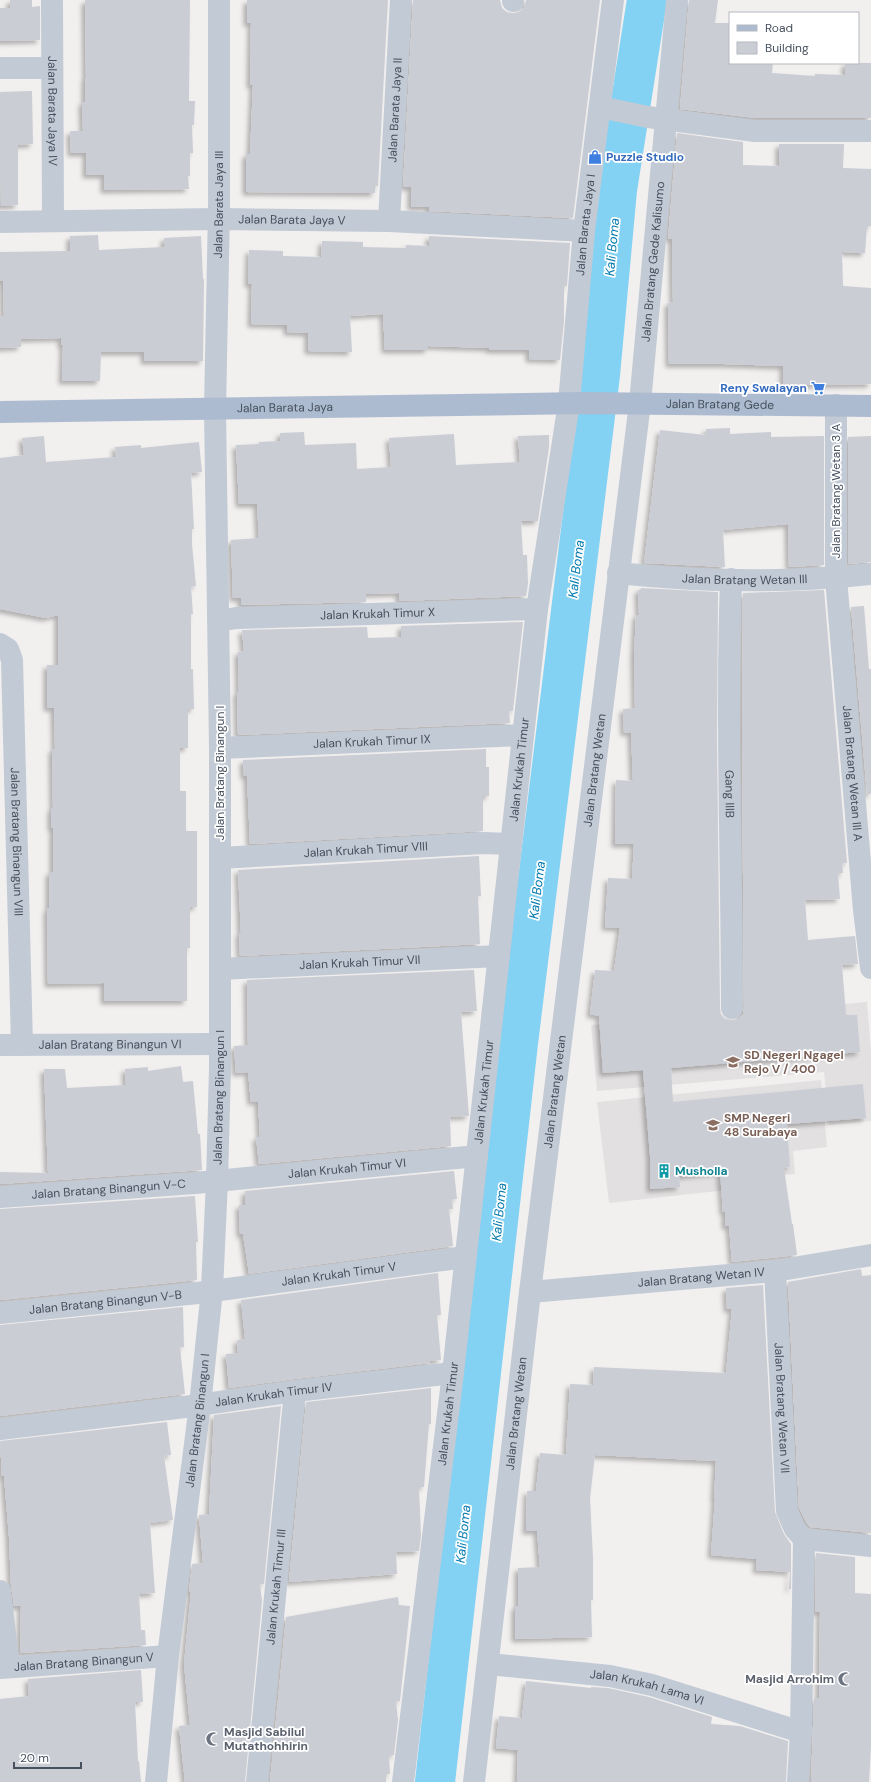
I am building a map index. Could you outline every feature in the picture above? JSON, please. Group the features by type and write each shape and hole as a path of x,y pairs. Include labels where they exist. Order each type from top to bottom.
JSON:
{"main road":[{"name":"Jalan Bratang Gede","path":"576,403 635,402 871,406"},
{"name":"Jalan Barata Jaya","path":"0,412 576,403"}],"street":[{"name":"Jalan Barata Jaya IV","path":"52,0 52,221"},
{"name":"Jalan Barata Jaya III","path":"215,408 219,219 219,0"},
{"name":"Jalan Barata Jaya II","path":"389,221 401,0"},
{"name":"Jalan Barata Jaya I","path":"576,403 584,231 609,109 614,0"},
{"name":"Jalan Bratang Gede Kalisumo","path":"635,402 657,118 677,0"},
{"path":"0,68 52,68"},
{"path":"609,109 657,118 755,131 871,131"},
{"name":"Jalan Barata Jaya V","path":"0,222 219,219 389,221 584,231"},
{"name":"Jalan Bratang Wetan","path":"474,1782 489,1664 530,1292 618,573 635,402"},
{"name":"Jalan Krukah Timur","path":"403,1782 453,1373 537,608 576,403"},
{"name":"Jalan Bratang Wetan 3 A","path":"836,405 836,578"},
{"name":"Jalan Bratang Binangun I","path":"156,1782 168,1656 200,1404 212,1290 220,1044 220,748 215,408"},
{"name":"Jalan Bratang Wetan III","path":"618,573 642,576 731,579 836,578 871,574"},
{"name":"Jalan Bratang Wetan III A","path":"836,578 864,910 871,968"},
{"name":"Gang IIIB","path":"731,579 728,798 732,894 732,1008"},
{"name":"Jalan Krukah Timur X","path":"219,621 236,618 537,608"},
{"name":"Jalan Bratang Binangun VIII","path":"0,644 8,649 12,660 9,841 22,1045"},
{"name":"Jalan Krukah Timur IX","path":"220,748 523,735"},
{"name":"Jalan Krukah Timur VIII","path":"220,858 484,843 511,844"},
{"name":"Jalan Krukah Timur VII","path":"220,969 499,956"},
{"name":"Jalan Bratang Binangun VI","path":"0,1045 220,1044"},
{"name":"Jalan Krukah Timur VI","path":"216,1181 477,1156"},
{"name":"Jalan Bratang Binangun V-C","path":"0,1197 216,1181"},
{"name":"Jalan Krukah Timur V","path":"212,1290 465,1256"},
{"name":"Jalan Bratang Wetan IV","path":"530,1292 775,1271 871,1256"},
{"name":"Jalan Bratang Wetan VII","path":"775,1271 787,1511 795,1530 804,1540"},
{"name":"Jalan Bratang Binangun V-B","path":"0,1313 212,1290"},
{"name":"Jalan Krukah Timur IV","path":"0,1429 295,1391 453,1373"},
{"name":"Jalan Krukah Timur III","path":"257,1782 295,1391"},
{"path":"798,1782 801,1732 804,1540 871,1546"},
{"path":"0,1592 5,1667"},
{"name":"Jalan Bratang Binangun V","path":"5,1667 168,1656"},
{"name":"Jalan Krukah Lama VI","path":"489,1664 617,1677 652,1685 801,1732"}],"shaded area":[{"name":"SD Negeri Ngagel Rejo V / 400","path":"867,1002 871,1052 871,1121 829,1125 824,1072 597,1091 591,1025"},
{"name":"SMP Negeri 48 Surabaya","path":"821,1080 827,1147 793,1151 795,1174 762,1177 763,1186 609,1203 597,1102"}],"building":[{"path":"10,0 32,0 32,7 40,6 40,40 0,41 0,8 10,8"},
{"path":"85,0 190,0 189,101 195,101 194,125 192,125 193,153 190,153 190,176 188,176 189,189 104,190 104,175 86,175 86,153 71,153 70,131 83,131 82,102 85,102 86,77"},
{"path":"247,0 388,0 378,186 375,186 375,193 246,192 246,154 250,154 253,85 250,85 251,23 247,23"},
{"path":"413,0 500,0 502,8 507,12 513,13 519,12 524,8 526,0 600,0 573,218 429,211 429,207 411,207 411,187 403,187"},
{"path":"689,0 718,0 715,23 729,23 729,64 773,64 772,73 815,76 815,74 845,75 845,64 871,63 871,118 756,118 680,109"},
{"path":"32,91 33,144 18,145 18,205 1,206 0,92"},
{"path":"677,133 743,142 743,165 779,166 779,144 844,144 843,168 871,169 871,226 867,226 865,253 842,252 843,286 871,288 871,384 783,385 783,366 669,364 668,303 673,302 672,239 668,238"},
{"path":"98,235 99,250 164,247 164,238 201,236 204,279 203,361 144,361 144,352 101,352 100,381 62,381 63,345 61,345 61,338 21,339 21,347 0,348 0,316 4,316 3,281 0,281 0,252 70,251 70,236"},
{"path":"429,236 570,243 567,286 564,286 564,321 560,360 529,359 529,350 489,350 490,348 428,346 428,350 385,350 383,314 350,316 352,352 308,351 308,333 287,332 287,325 251,324 252,284 248,284 249,250 283,251 283,256 321,257 322,241 363,242 363,247 406,248 406,245 429,246"},
{"path":"730,428 730,434 771,432 771,437 824,436 824,565 789,567 788,524 723,530 725,567 644,563 660,430 706,435 706,429"},
{"path":"304,432 305,445 356,443 357,469 391,467 389,438 454,434 456,465 520,462 518,436 549,435 549,447 538,521 521,521 523,555 527,555 528,584 526,596 399,601 399,593 366,594 366,602 241,605 241,598 233,598 231,540 259,538 257,504 239,504 236,445 280,441 280,433"},
{"path":"44,436 46,462 116,457 115,447 141,445 141,448 199,442 202,472 191,473 194,529 192,529 192,544 196,586 191,587 193,614 191,614 191,669 193,669 194,709 188,709 188,748 180,748 180,791 186,791 186,831 197,831 197,907 190,907 190,948 187,948 187,1001 104,1001 104,983 48,984 47,909 49,908 49,872 53,872 53,828 51,828 51,808 53,808 52,749 55,749 54,708 47,708 47,665 58,665 58,615 46,618 0,609 0,458 24,455 22,438"},
{"path":"871,436 871,562 848,564 848,437"},
{"path":"641,588 718,592 717,740 720,1008 721,1015 725,1019 732,1020 739,1019 743,1014 744,1008 742,740 743,593 824,590 847,863 842,863 843,873 838,874 840,899 805,900 808,940 855,936 858,964 842,965 846,1015 857,1015 860,1052 671,1068 673,1102 863,1084 866,1118 787,1124 790,1167 784,1168 797,1255 732,1262 729,1226 725,1226 725,1211 723,1212 720,1172 679,1176 680,1187 650,1189 650,1156 643,1070 603,1073 599,1016 590,1014 595,970 614,971 620,928 605,927 608,878 632,879 634,844 615,844 616,780 633,781 631,732 624,733 623,709 635,708 634,656 636,615 639,615 638,590"},
{"path":"864,606 869,669 871,669 871,794 867,794 851,607"},
{"path":"523,622 513,711 509,711 510,723 238,735 238,652 244,651 242,630 367,627 368,638 401,637 401,626"},
{"path":"486,749 486,767 489,767 489,796 483,796 483,831 250,844 247,776 244,776 243,760"},
{"path":"479,856 481,896 478,896 480,944 240,956 239,933 241,933 238,870"},
{"path":"474,970 477,1011 461,1012 469,1116 450,1117 451,1146 259,1164 256,1137 260,1137 258,1101 251,1102 248,1072 236,1073 234,1046 248,1045 247,980"},
{"path":"181,1066 183,1082 193,1081 198,1134 200,1134 202,1170 0,1184 0,1172 48,1173 44,1069 65,1069 67,1088 126,1085 125,1069 148,1067 148,1071"},
{"path":"454,1171 457,1199 452,1199 453,1209 449,1209 453,1246 249,1274 243,1234 240,1234 239,1205 245,1205 245,1191"},
{"path":"195,1196 198,1242 196,1242 197,1280 0,1300 0,1209"},
{"path":"861,1269 862,1276 871,1275 871,1533 810,1527 799,1508 788,1282"},
{"path":"438,1273 441,1315 437,1315 441,1360 430,1361 430,1363 229,1388 226,1354 238,1353 237,1340 245,1339 241,1300"},
{"path":"763,1285 775,1512 784,1534 791,1544 791,1589 789,1589 790,1572 756,1570 757,1559 711,1555 716,1461 595,1455 590,1498 593,1559 593,1600 591,1600 592,1637 515,1639 515,1606 518,1606 518,1568 540,1567 537,1531 526,1531 527,1491 536,1491 540,1453 566,1455 570,1384 593,1385 594,1367 726,1373 732,1309 727,1309 726,1288"},
{"path":"183,1307 184,1347 180,1347 185,1394 0,1416 0,1325"},
{"path":"431,1388 431,1424 429,1424 424,1487 419,1488 421,1536 419,1551 396,1552 397,1574 289,1582 306,1402"},
{"path":"281,1406 264,1584 260,1584 262,1601 245,1782 185,1782 179,1726 190,1725 184,1664 191,1592 189,1592 192,1564 203,1563 199,1515 209,1514 214,1415"},
{"path":"167,1422 171,1455 164,1456 173,1520 150,1523 155,1593 139,1594 141,1630 145,1630 146,1645 20,1653 21,1606 14,1606 11,1585 9,1537 4,1476 2,1476 0,1441"},
{"path":"816,1553 855,1557 855,1593 871,1594 871,1747 869,1782 811,1782 814,1698 819,1698 820,1612 815,1612"},
{"path":"398,1597 399,1605 410,1606 400,1701 396,1701 398,1720 394,1755 389,1756 390,1774 386,1774 386,1782 270,1782 286,1617"},
{"path":"141,1670 143,1702 135,1702 138,1761 141,1782 0,1782 0,1699 29,1696 28,1679"},
{"path":"526,1681 591,1688 608,1688 649,1697 712,1717 711,1724 740,1726 788,1741 786,1782 517,1782 518,1750 496,1748 499,1716 522,1718"}],"waterway":[{"name":"Kali Boma","path":"435,1782 518,1043 600,375 617,190 647,0"}],"place":[{"name":"Puzzle Studio","path":"595,157"},
{"name":"Reny Swalayan","path":"818,388"},
{"name":"SD Negeri Ngagel Rejo V / 400","path":"733,1062"},
{"name":"SMP Negeri 48 Surabaya","path":"713,1125"},
{"name":"Musholla","path":"664,1171"},
{"name":"Masjid Arrohim","path":"845,1679"},
{"name":"Masjid Sabilul Mutathohhirin","path":"213,1739"}]}
